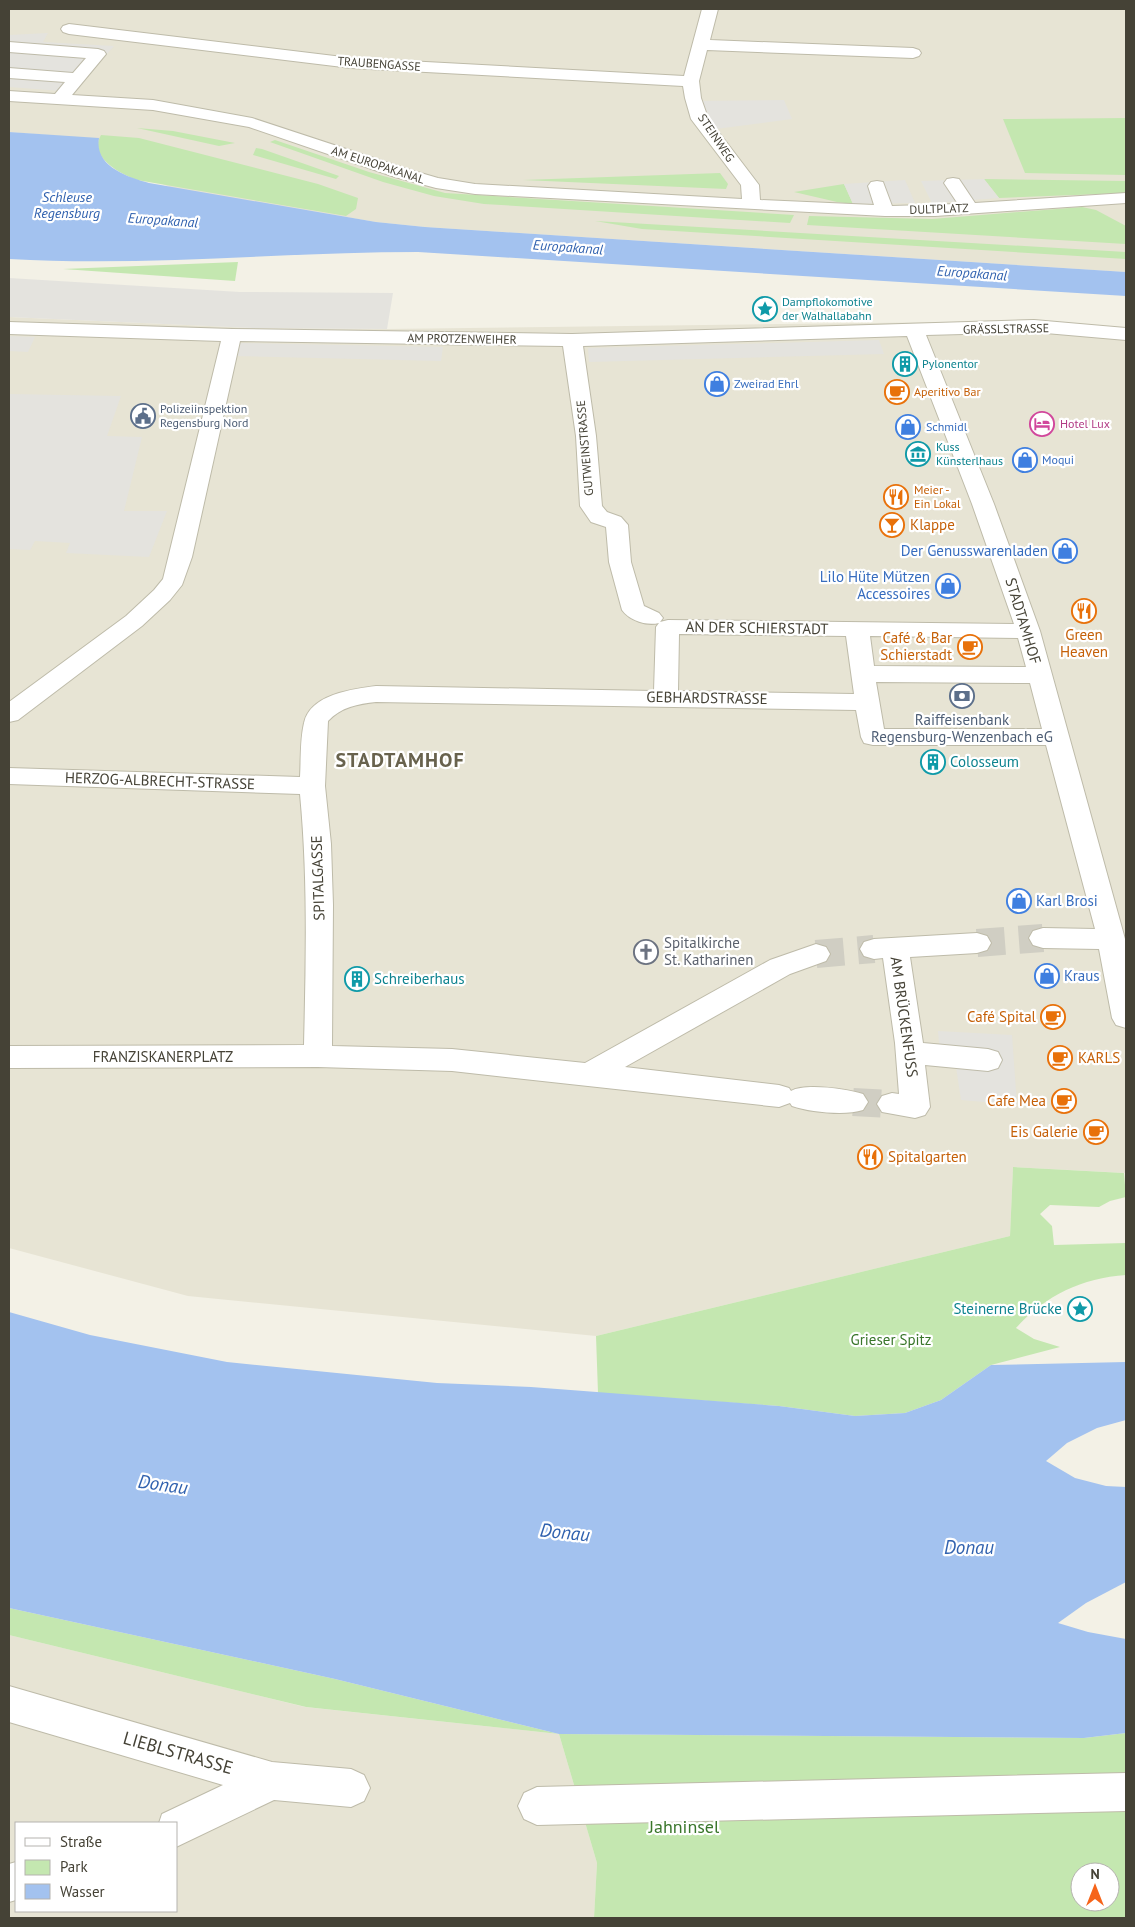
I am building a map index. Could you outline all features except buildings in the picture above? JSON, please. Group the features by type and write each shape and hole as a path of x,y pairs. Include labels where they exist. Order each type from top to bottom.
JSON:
{"street":[{"name":"STEINWEG","path":"710,9 691,81 694,98 700,119 750,185 751,205"},
{"name":"TRAUBENGASSE","path":"69,29 181,41 350,63 691,81"},
{"path":"701,44 913,52"},
{"path":"9,47 98,54 60,99"},
{"path":"9,73 77,78"},
{"name":"AM EUROPAKANAL","path":"9,96 153,105 252,123 401,174 436,183 475,189 751,205"},
{"path":"953,183 970,208"},
{"path":"877,186 885,211"},
{"name":"DULTPLATZ","path":"751,205 885,211 935,211 1126,198"},
{"name":"GRÄSSLSTRASSE","path":"915,331 1034,326 1126,334"},
{"name":"AM PROTZENWEIHER","path":"9,328 232,336 572,340 915,331"},
{"name":"STADTAMHOF","path":"915,331 983,504 1028,631 1057,737 1114,925 1126,1018"},
{"path":"9,714 134,621 162,596 174,580 232,336"},
{"name":"GUTWEINSTRASSE","path":"572,340 586,436 591,506 599,517 617,525 620,562 634,610 660,623"},
{"name":"AN DER SCHIERSTADT","path":"666,697 660,623 1028,631"},
{"path":"857,628 873,737 1057,737"},
{"path":"863,674 1040,675"},
{"name":"GEBHARDSTRASSE","path":"329,706 342,700 376,694 666,697 868,702"},
{"name":"SPITALGASSE","path":"318,1056 320,888 312,786 316,722 320,712 329,706"},
{"name":"HERZOG-ALBRECHT-STRASSE","path":"9,776 312,786"},
{"path":"1043,938 1114,925"},
{"name":"AM BRÜCKENFUSS","path":"904,1106 910,1054 885,949 976,943"},
{"path":"589,1074 780,967 816,954"},
{"path":"910,1054 988,1060"},
{"name":"FRANZISKANERPLATZ","path":"9,1057 318,1056 452,1060 790,1097 853,1102"},
{"name":"LIEBLSTRASSE","path":"9,1704 272,1781 351,1788"},
{"path":"178,1827 272,1781"},
{"path":"537,1806 1126,1792"}],"shaded area":[{"path":"9,9 1126,9 1126,272 425,227 376,222 172,188 46,135 9,132"},
{"path":"48,33 43,42 114,46 74,92 9,87 9,35"},
{"path":"784,100 792,119 708,130 694,101"},
{"path":"984,179 999,198 932,203 921,181"},
{"path":"905,180 915,203 853,204 844,184"},
{"path":"9,278 240,292 393,293 387,329 253,328 9,317"},
{"path":"9,317 253,328 387,329 1032,321 1126,328 1126,1173 1013,1167 1010,1236 596,1336 188,1296 9,1248"},
{"path":"9,336 35,337 28,352 9,351"},
{"path":"879,340 884,354 589,362 588,348"},
{"path":"237,343 443,347 441,361 233,356"},
{"path":"9,394 121,396 107,436 142,437 124,511 167,511 149,557 66,553 70,543 35,541 30,550 9,549"},
{"path":"938,1031 1012,1035 1017,1105 961,1100 956,1067 941,1065"},
{"path":"9,1635 305,1707 559,1734 597,1863 594,1918 9,1918"}],"green space":[{"path":"1126,118 1126,175 1025,173 1003,119"},
{"path":"137,128 173,131 235,143 219,146"},
{"path":"101,135 139,138 318,184 358,198 356,209 346,216 137,180 122,174 102,157 98,143"},
{"path":"275,140 369,172 445,193 794,215 790,223 484,204 434,196 383,182 270,142"},
{"path":"256,148 339,176 336,179 253,155"},
{"path":"720,173 728,184 726,189 523,180"},
{"path":"984,179 1126,181 1126,193 999,198"},
{"path":"844,184 853,204 794,192"},
{"path":"1082,207 1096,210 1126,226 1126,244 807,225 809,216 932,219"},
{"path":"595,221 1126,252 1126,259 642,229"},
{"path":"238,262 235,281 63,269"},
{"name":"Grieser Spitz","path":"1013,1167 1124,1173 1126,1197 1110,1201 1099,1207 1050,1205 1040,1214 1052,1226 1054,1245 1126,1243 1126,1275 1094,1280 1066,1290 1040,1306 1016,1328 1034,1339 1060,1347 991,1365 941,1400 905,1413 855,1416 779,1406 598,1393 596,1336 1010,1236"},
{"path":"9,1608 335,1679 559,1734 306,1707 9,1635"},
{"name":"Jahninsel","path":"1126,1733 1126,1918 594,1918 597,1863 559,1734 1084,1738"}],"water":[{"name":"Schleuse Regensburg","path":"9,132 99,138 99,148 107,163 122,174 149,183 376,222 425,227 1126,272 1126,296 418,252 111,261 9,259"},
{"name":"Donau","path":"9,1312 90,1335 227,1362 437,1383 531,1387 779,1406 855,1416 905,1413 941,1400 991,1365 1126,1362 1126,1733 1084,1738 559,1734 335,1679 9,1608"}],"pier":[{"path":"1126,1420 1126,1487 1106,1486 1075,1478 1046,1461 1067,1443 1097,1428"},
{"path":"1126,1582 1126,1639 1088,1632 1058,1623 1086,1603"}],"tunnel":[{"path":"977,943 1043,938"},
{"path":"816,954 874,949"},
{"path":"853,1102 892,1104"}],"place":[{"name":"Dampflokomotive der Walhallabahn","path":"765,309"},
{"name":"Pylonentor","path":"905,364"},
{"name":"Zweirad Ehrl","path":"717,384"},
{"name":"Aperitivo Bar","path":"897,392"},
{"name":"Polizeiinspektion Regensburg Nord","path":"143,416"},
{"name":"Hotel Lux","path":"1042,424"},
{"name":"Schmidl","path":"908,427"},
{"name":"Kuss Künsterlhaus","path":"918,454"},
{"name":"Moqui","path":"1025,460"},
{"name":"Meier - Ein Lokal","path":"896,497"},
{"name":"Klappe","path":"892,525"},
{"name":"Der Genusswarenladen","path":"1065,551"},
{"name":"Lilo Hüte Mützen Accessoires","path":"948,586"},
{"name":"Green Heaven","path":"1084,611"},
{"name":"Café & Bar Schierstadt","path":"970,647"},
{"name":"Raiffeisenbank Regensburg-Wenzenbach eG","path":"962,696"},
{"name":"Colosseum","path":"933,762"},
{"name":"Karl Brosi","path":"1019,901"},
{"name":"Spitalkirche St. Katharinen","path":"646,952"},
{"name":"Kraus","path":"1047,976"},
{"name":"Schreiberhaus","path":"357,979"},
{"name":"Café Spital","path":"1053,1017"},
{"name":"KARLS","path":"1060,1058"},
{"name":"Cafe Mea","path":"1064,1101"},
{"name":"Eis Galerie","path":"1096,1132"},
{"name":"Spitalgarten","path":"870,1157"},
{"name":"Steinerne Brücke","path":"1080,1309"}],"district":[{"name":"STADTAMHOF","path":"400,760"}],"water label":[{"name":"Europakanal","path":"163,220"},
{"name":"Europakanal","path":"568,247"},
{"name":"Europakanal","path":"972,273"}]}
